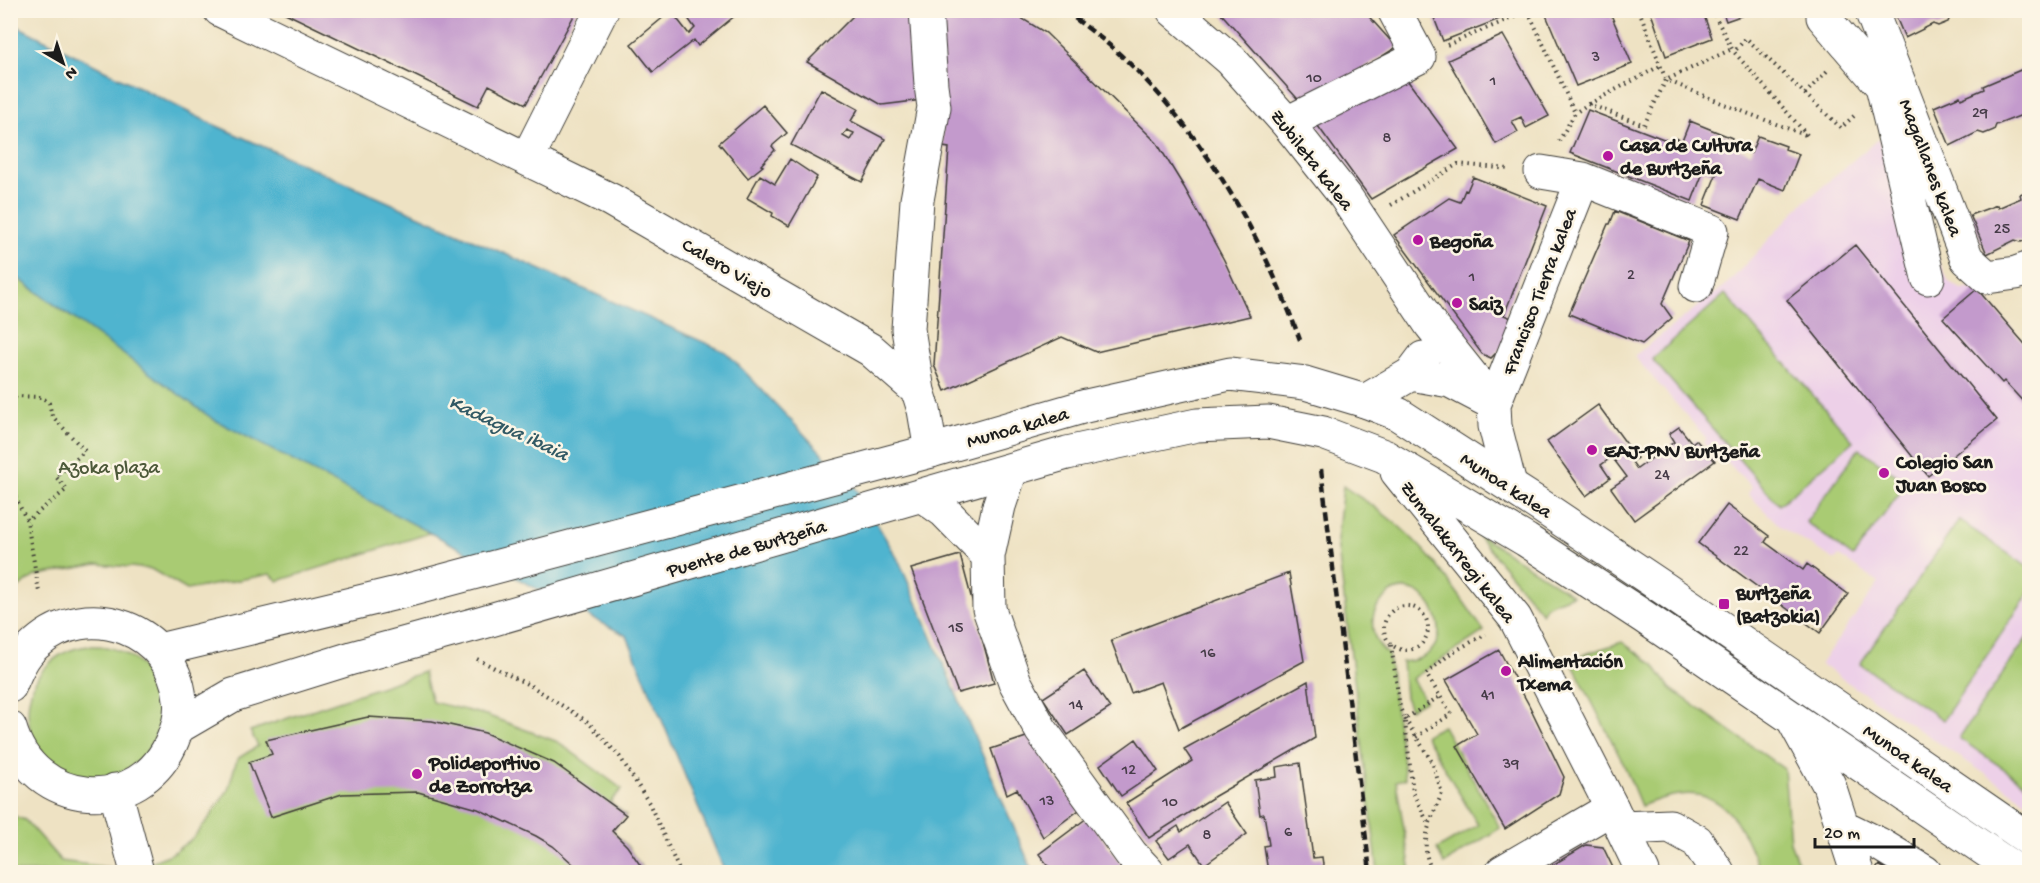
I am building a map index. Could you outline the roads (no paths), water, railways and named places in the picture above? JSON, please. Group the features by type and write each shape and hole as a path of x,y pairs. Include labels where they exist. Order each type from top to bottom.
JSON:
{"main road":[{"name":"Calero Viejo","path":"220,10 611,200 871,350 918,390"},
{"path":"527,159 602,10"},
{"path":"159,650 457,578 921,453 924,410 918,390 908,329 917,200 934,107 926,10"},
{"name":"Zubileta kalea","path":"1173,10 1231,60 1287,123 1345,196 1431,325 1494,404"},
{"path":"1287,123 1419,57 1394,10"},
{"name":"Magallanes kalea","path":"1871,10 1890,83 1967,259 1987,277 2016,273 2030,268"},
{"path":"1823,17 1890,83 1928,278"},
{"path":"1541,172 1582,178 1712,231 1696,286"},
{"name":"Francisco Tierra kalea","path":"1494,404 1582,178"},
{"path":"1365,401 1411,374 1427,354 1431,325"},
{"name":"Munoa kalea","path":"921,453 1086,406 1230,374 1305,383 1365,401 1398,414 1510,485 2030,840"},
{"path":"1411,374 1450,381 1494,404 1495,426 1510,485"},
{"name":"Munoa kalea","path":"1011,470 1067,453 1197,425 1268,422 1323,433 1384,456 1526,540 1644,617 2018,873"},
{"name":"Zumalakarregi kalea","path":"1384,456 1515,618 1643,873"},
{"path":"1011,470 1002,495 988,556 989,609 1015,682 1041,730 1131,854 1149,873"},
{"name":"Puente de Burtzeña","path":"178,727 233,695 352,658 1011,470"},
{"path":"923,496 944,510 988,556"},
{"path":"10,686 18,666 36,644 58,629 85,622 112,623 138,632 159,650 173,673 180,700 178,727 168,752 151,772 129,787 103,794 76,792 51,783 30,767 12,740"},
{"path":"1794,721 1829,785 1857,873"},
{"path":"115,790 136,868"},
{"path":"1502,873 1617,818 1670,826 1697,842 1718,873"},
{"path":"1842,826 1879,844 1924,873"}],"water":[{"name":"Kadagua ibaia","path":"11,23 208,122 726,352 857,490 899,561 1033,872 725,872 627,636 213,419 11,273"}],"railway":[{"path":"1064,10 1125,59 1154,89 1206,155 1229,190 1268,263 1300,340"},
{"path":"1321,469 1370,872"}],"place":[{"name":"Casa de Cultura de Burtzeña","path":"1608,156"},
{"name":"Begoña","path":"1418,240"},
{"name":"Saiz","path":"1457,303"},
{"name":"EAJ-PNV Burtzeña","path":"1592,450"},
{"name":"Colegio San Juan Bosco","path":"1884,473"},
{"name":"Burtzeña (Batzokia)","path":"1724,604"},
{"name":"Alimentación Txema","path":"1506,671"},
{"name":"Polideportivo de Zorrotza","path":"417,774"}],"park label":[{"name":"Azoka plaza","path":"109,466"}]}
